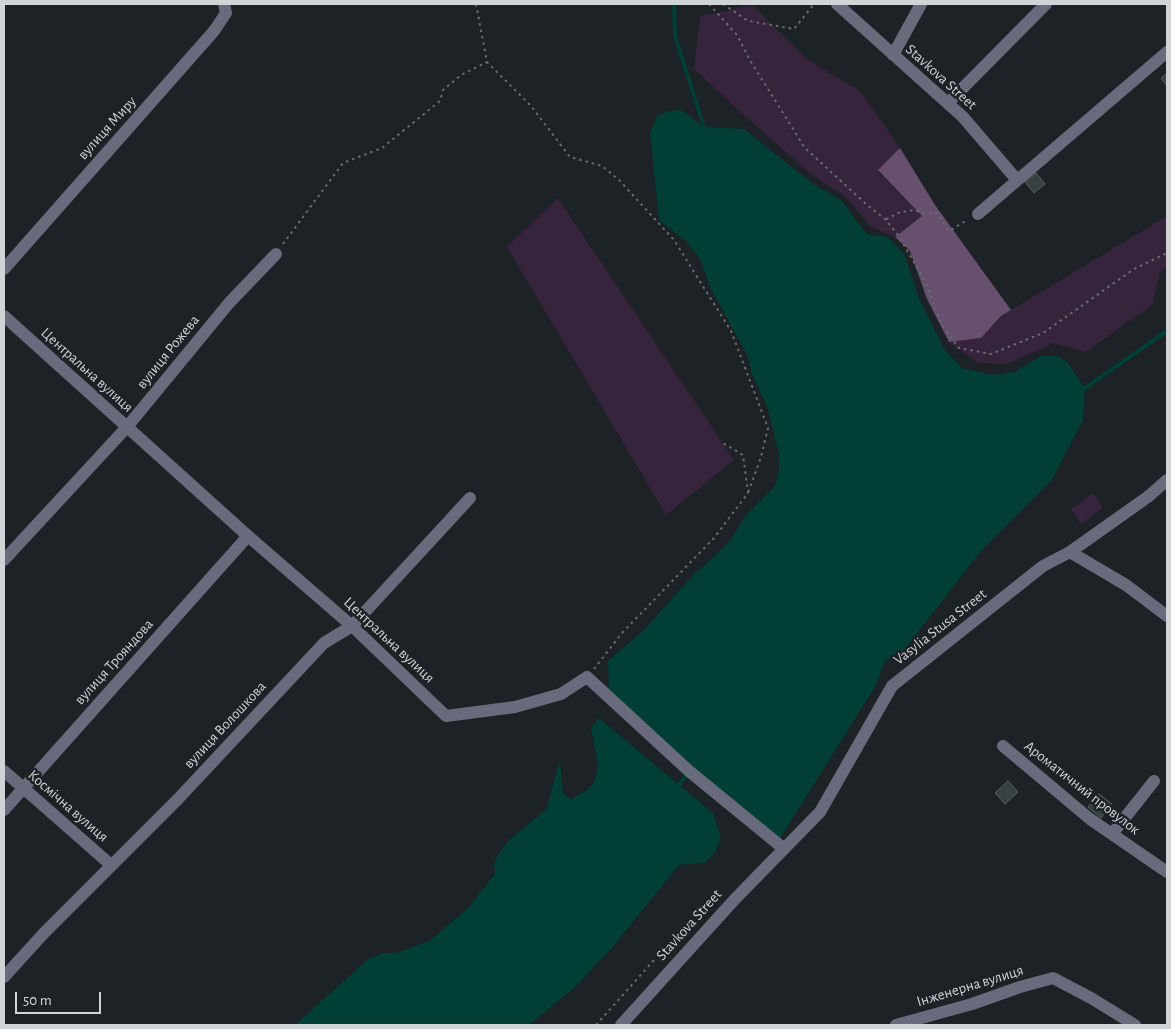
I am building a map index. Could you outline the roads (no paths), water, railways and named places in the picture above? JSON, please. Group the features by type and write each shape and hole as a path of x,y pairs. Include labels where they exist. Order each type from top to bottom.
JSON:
{"street":[{"name":"вулиця Миру","path":"4,269 214,31 226,13 224,4"},
{"name":"Stavkova Street","path":"836,4 963,117 1017,180"},
{"path":"893,55 920,4"},
{"path":"948,103 1046,4"},
{"path":"978,214 1167,52"},
{"name":"вулиця Рожева","path":"4,560 126,427 229,304 276,254"},
{"name":"Центральна вулиця","path":"4,316 248,536 352,626 446,716 514,707 561,694 587,677 689,771 783,848"},
{"name":"Vasylia Stusa Street","path":"783,848 820,812 892,686 1043,566 1070,552 1149,496 1167,480"},
{"name":"вулиця Волошкова","path":"4,977 44,933 178,799 324,643 352,626 470,498"},
{"name":"вулиця Трояндова","path":"4,810 248,536"},
{"path":"1070,552 1126,585 1167,616"},
{"name":"Ароматичний провулок","path":"1002,746 1090,819 1167,872"},
{"name":"Космічна вулиця","path":"4,771 111,865"},
{"path":"1112,834 1154,781"},
{"name":"Stavkova Street","path":"621,1025 783,848"},
{"name":"Інженерна вулиця","path":"896,1025 972,1004 1020,987 1053,978 1091,998 1135,1025"}],"waterway":[{"path":"674,4 675,36 704,127"},
{"path":"1085,388 1167,331"},
{"path":"679,785 688,773"}]}
